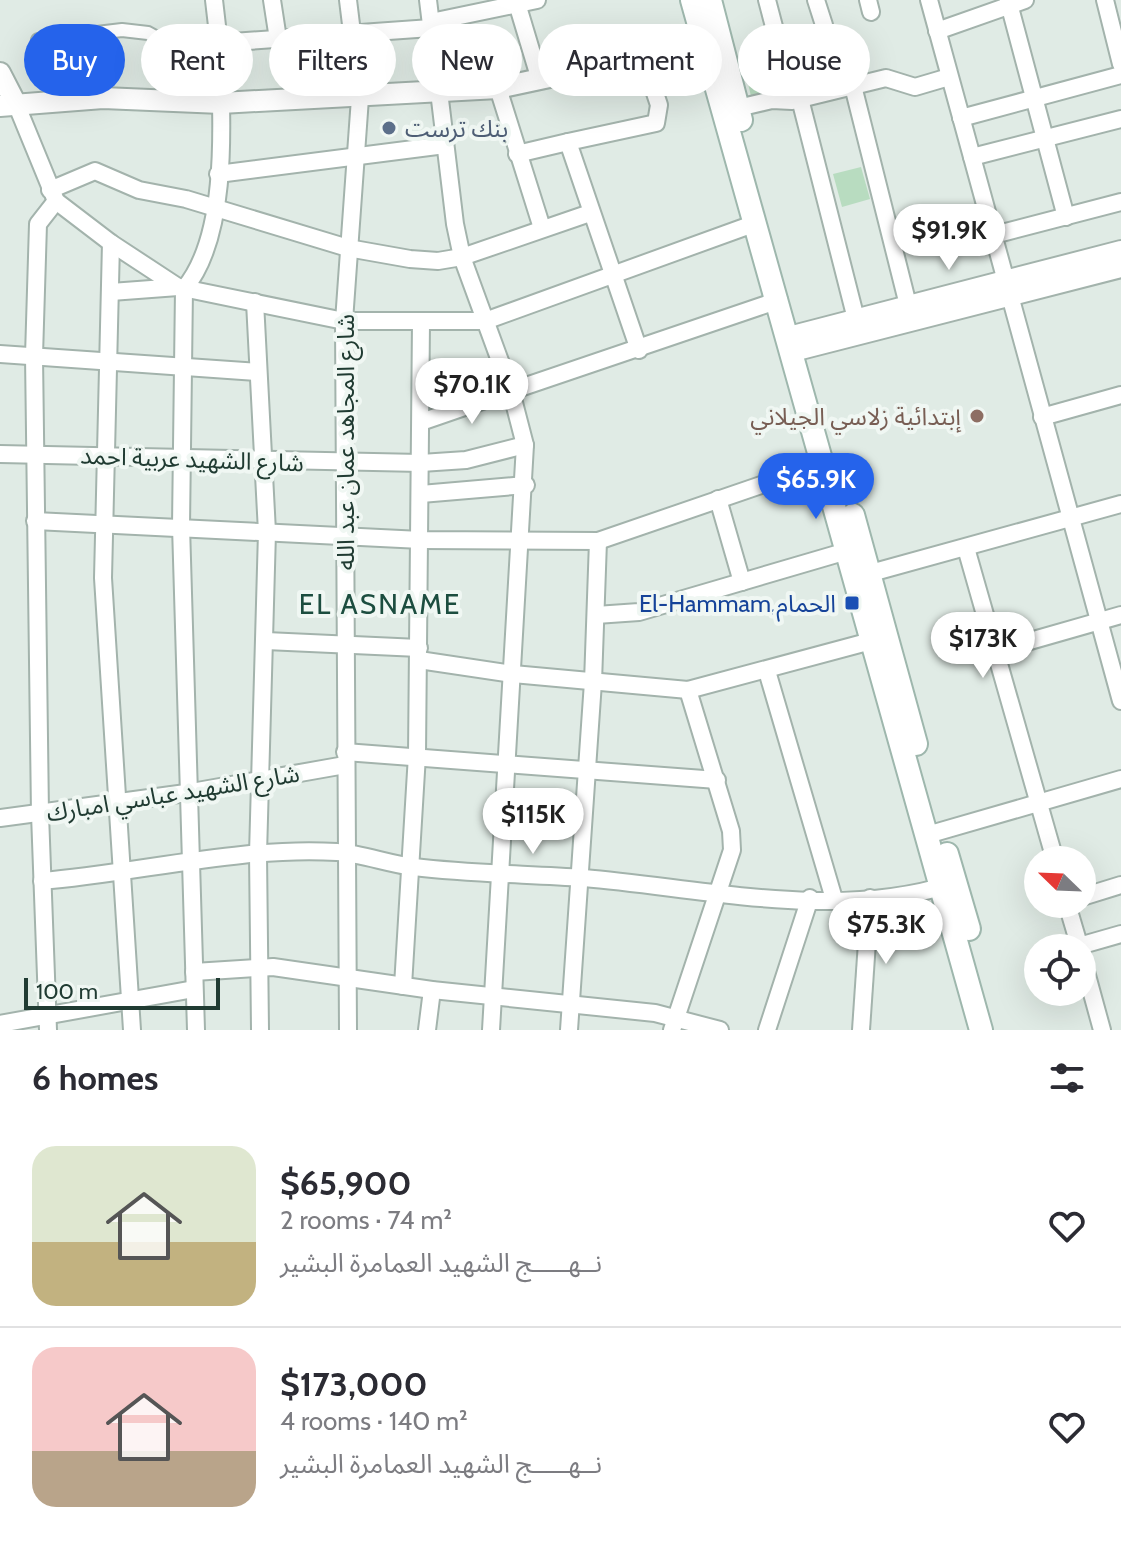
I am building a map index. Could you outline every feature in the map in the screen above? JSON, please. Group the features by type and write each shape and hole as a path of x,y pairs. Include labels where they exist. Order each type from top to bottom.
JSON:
{"main road":[{"path":"692,0 704,24"},
{"path":"710,0 710,24"},
{"path":"722,67 738,108 847,551 862,575 871,641 933,833"},
{"path":"722,85 756,223 779,300 797,342 933,833 996,1030"},
{"path":"948,884 981,1030"}],"street":[{"path":"214,0 217,24"},
{"path":"272,0 276,24"},
{"name":"شارع المجاهد عمان عبد الله","path":"348,0 351,24"},
{"path":"428,0 431,24"},
{"path":"435,24 517,2 537,0"},
{"path":"767,0 773,24"},
{"path":"816,0 824,24"},
{"path":"929,0 1121,701"},
{"path":"1105,0 1121,64"},
{"path":"517,2 538,73"},
{"path":"937,31 1014,2 1066,217"},
{"path":"0,73 9,106 53,195 111,243 181,288"},
{"path":"961,118 1121,75"},
{"path":"870,82 890,77 915,87 949,77"},
{"path":"9,106 103,98 221,103 412,95"},
{"path":"196,1030 186,793 181,288 199,271 214,210 221,96"},
{"path":"440,96 462,257 511,391 525,445 526,485 491,1030"},
{"path":"500,96 542,228"},
{"path":"517,154 656,123 659,105 656,96"},
{"path":"738,108 772,100 812,96"},
{"path":"856,96 908,305"},
{"name":"شارع المجاهد عمان عبد الله","path":"348,1030 344,321 360,98"},
{"path":"800,99 856,319"},
{"path":"972,157 1121,119"},
{"path":"568,142 639,350"},
{"path":"218,174 445,145"},
{"path":"47,1024 33,455 38,224 53,195 95,171 127,186 186,199 214,210 348,248 438,261 462,257 590,213"},
{"path":"894,240 1066,217 1121,202"},
{"path":"111,292 181,288 344,321 485,321 756,223"},
{"path":"111,243 103,523 115,802 132,1030"},
{"path":"797,342 1008,289 1121,251"},
{"path":"797,342 856,319 908,305 1121,267"},
{"path":"421,422 779,300"},
{"path":"255,302 267,532 258,854 260,1030"},
{"path":"403,986 417,755 421,322"},
{"path":"0,354 258,372"},
{"path":"1042,417 1121,395"},
{"name":"شارع الشهيد عربية احمد","path":"0,454 421,463 466,460 525,445"},
{"path":"35,521 421,540 598,541 825,463"},
{"path":"421,494 526,485"},
{"path":"718,499 742,582"},
{"path":"862,575 1121,504"},
{"path":"569,1030 588,771 598,541"},
{"path":"966,548 1051,846"},
{"path":"596,615 639,612 847,551"},
{"path":"995,651 1121,615"},
{"path":"266,641 347,645 419,654 513,674 688,690 871,641"},
{"path":"767,671 834,899"},
{"path":"673,1024 732,850 731,831 717,780 688,690"},
{"name":"شارع الشهيد عباسي امبارك","path":"0,818 261,781 345,758 417,755 717,780"},
{"path":"933,833 1121,779"},
{"path":"42,881 120,875 258,854 347,854 412,867 810,898 870,898 948,884"},
{"path":"1096,893 1121,885"},
{"path":"767,1030 810,898"},
{"path":"861,1030 870,898"},
{"path":"1096,944 1121,934"},
{"path":"0,1024 47,1024 194,980 273,967 432,990 571,1002 673,1024 720,1030"},
{"path":"427,1030 432,990"},
{"path":"1095,1006 1102,1030"}],"green space":[{"path":"861,167 870,199 842,207 833,174"}],"place":[{"name":"بنك ترست","path":"389,128"},
{"name":"إبتدائية زلاسي الجيلاني","path":"977,416"},
{"name":"El-Hammam,الحمام","path":"852,603"}],"district":[{"name":"EL ASNAME","path":"380,604"}]}
